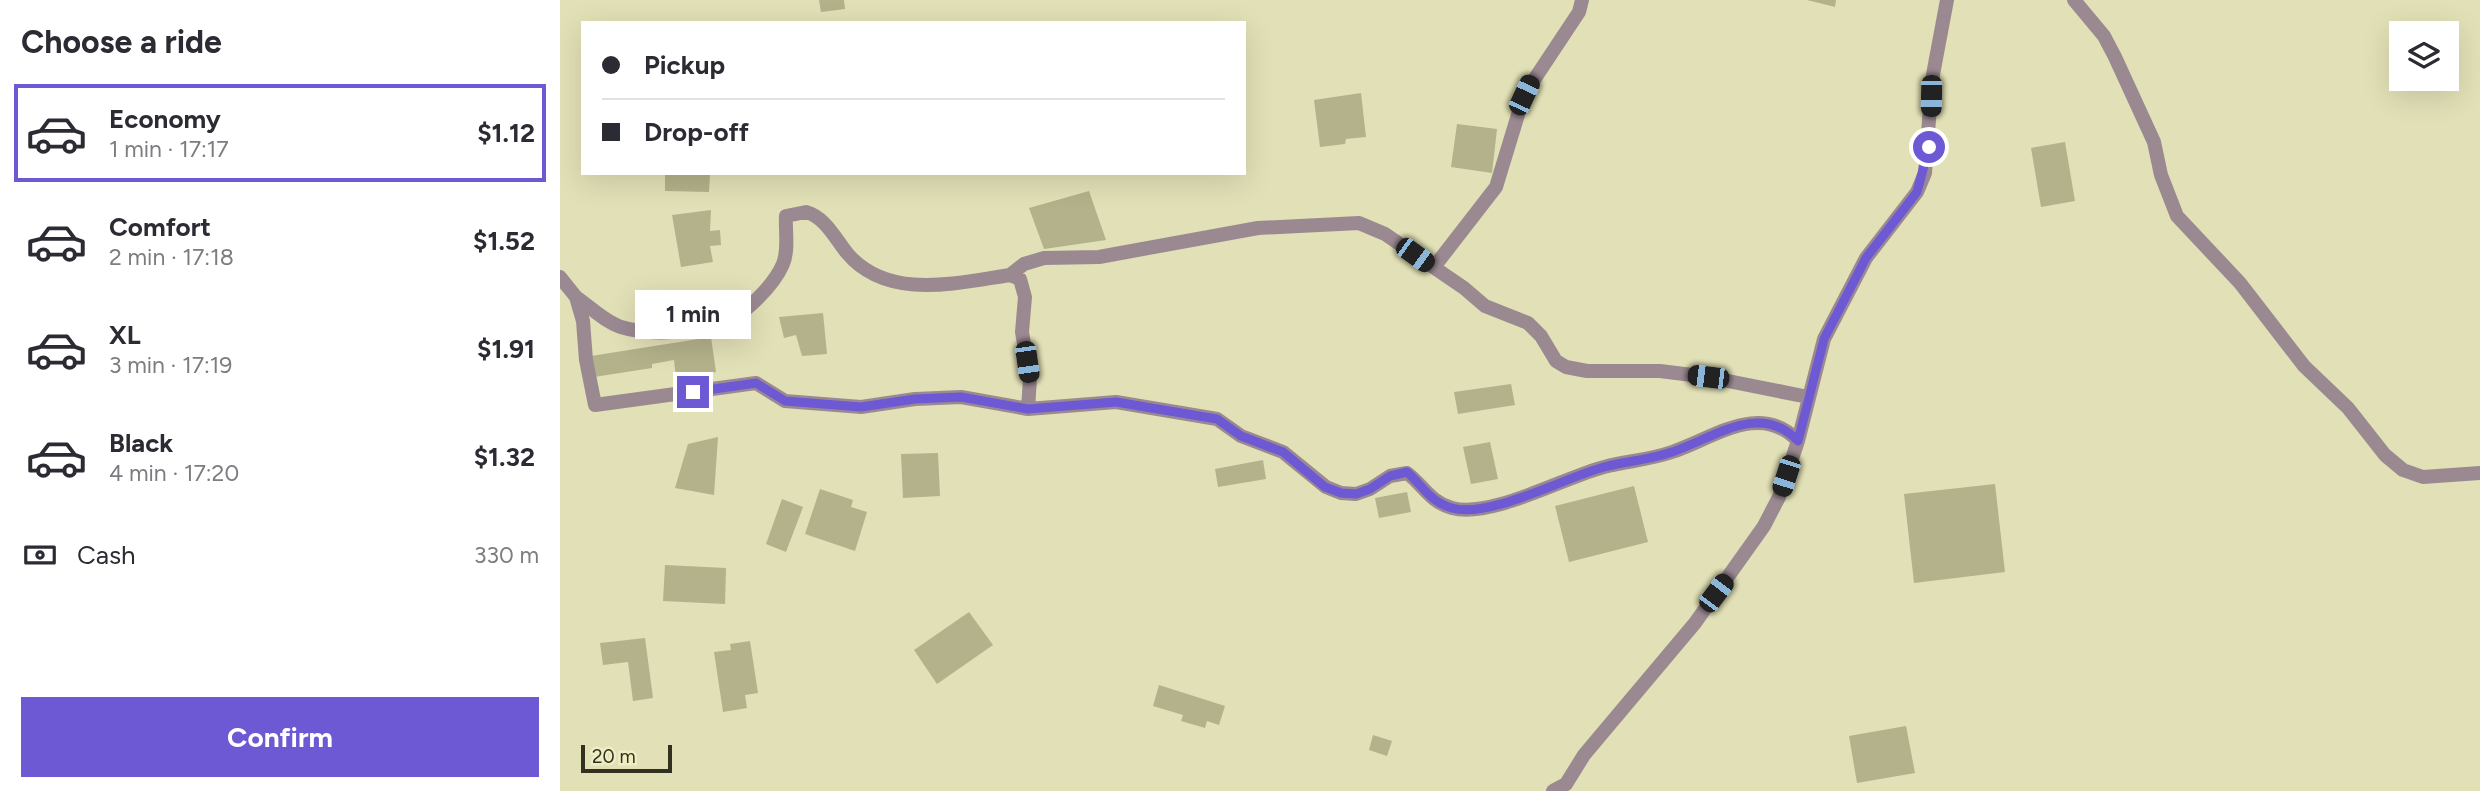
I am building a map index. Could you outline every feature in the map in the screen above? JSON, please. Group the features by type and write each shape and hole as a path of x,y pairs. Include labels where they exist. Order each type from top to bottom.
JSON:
{"street":[{"path":"1434,267 1496,187 1524,95 1578,12 1582,0"},
{"path":"1553,791 1566,785 1584,755 1695,623 1742,558 1779,497 1798,441 1824,339 1852,281 1866,258 1917,192 1924,173 1935,57 1947,0"},
{"path":"2074,0 2104,36 2115,57 2154,142 2161,175 2177,216 2240,283 2304,366 2348,408 2385,455 2403,470 2423,477 2480,473"},
{"path":"560,277 576,297 614,324 638,331 690,330 723,323 741,311 777,274 785,257 786,218 797,212 818,218 855,260 887,281 917,286 1010,275 1020,279 1024,289 1023,332 1030,378 1028,409"},
{"path":"1010,275 1024,264 1044,258 1099,257 1249,229 1359,223 1385,234 1485,306 1536,329 1556,361 1566,367 1587,371 1660,371 1708,377 1808,397"},
{"path":"576,297 583,321 586,360 595,405 756,383 785,401 861,407 915,399 961,397 1028,409 1116,402 1217,419 1241,436 1283,452 1325,487 1356,494 1370,489 1390,476 1407,472 1438,503 1462,510 1514,499 1604,467 1656,458 1739,426 1772,423 1788,430 1798,441"}],"building":[{"path":"819,0 844,0 845,9 821,12"},
{"path":"1807,0 1836,0 1835,7"},
{"path":"1361,93 1366,137 1346,139 1345,144 1320,147 1314,100"},
{"path":"1457,124 1497,129 1492,173 1451,167"},
{"path":"2065,142 2075,201 2041,207 2031,148"},
{"path":"665,175 710,175 709,192 665,191"},
{"path":"1089,191 1106,240 1044,249 1029,208"},
{"path":"711,210 710,231 720,230 721,245 710,246 713,262 681,267 672,215"},
{"path":"823,313 827,354 802,356 796,335 784,338 779,317"},
{"path":"711,337 716,372 676,378 674,360 652,364 652,368 594,377 591,356"},
{"path":"1511,384 1515,405 1458,414 1454,392"},
{"path":"718,437 714,495 675,488 688,444"},
{"path":"1490,442 1498,479 1471,484 1463,447"},
{"path":"938,453 940,496 903,498 901,454"},
{"path":"1263,460 1266,479 1218,487 1215,469"},
{"path":"1995,484 2005,572 1914,583 1904,494"},
{"path":"1634,486 1648,542 1569,562 1555,506"},
{"path":"820,489 853,500 851,507 867,512 855,551 805,534"},
{"path":"1407,492 1411,512 1379,518 1375,498"},
{"path":"782,499 803,507 786,552 766,544"},
{"path":"665,565 726,568 725,604 663,601"},
{"path":"969,612 993,645 937,684 914,650"},
{"path":"645,638 653,698 633,701 628,662 603,665 600,643"},
{"path":"750,641 758,693 745,695 747,708 723,712 714,652 731,650 730,644"},
{"path":"1159,685 1225,706 1219,725 1207,721 1205,728 1181,721 1183,715 1153,706"},
{"path":"1906,726 1915,773 1857,783 1849,736"},
{"path":"1373,735 1392,741 1387,756 1369,750"}],"route":[{"path":"693,392 756,383 785,401 861,407 915,399 961,397 1028,409 1116,402 1142,405 1217,419 1241,436 1283,452 1325,487 1341,493 1356,494 1370,489 1390,476 1407,472 1424,492 1438,503 1453,509 1491,505 1604,467 1656,458 1720,431 1739,426 1772,423 1788,430 1798,441 1824,339 1866,258 1917,192 1929,147"}]}
